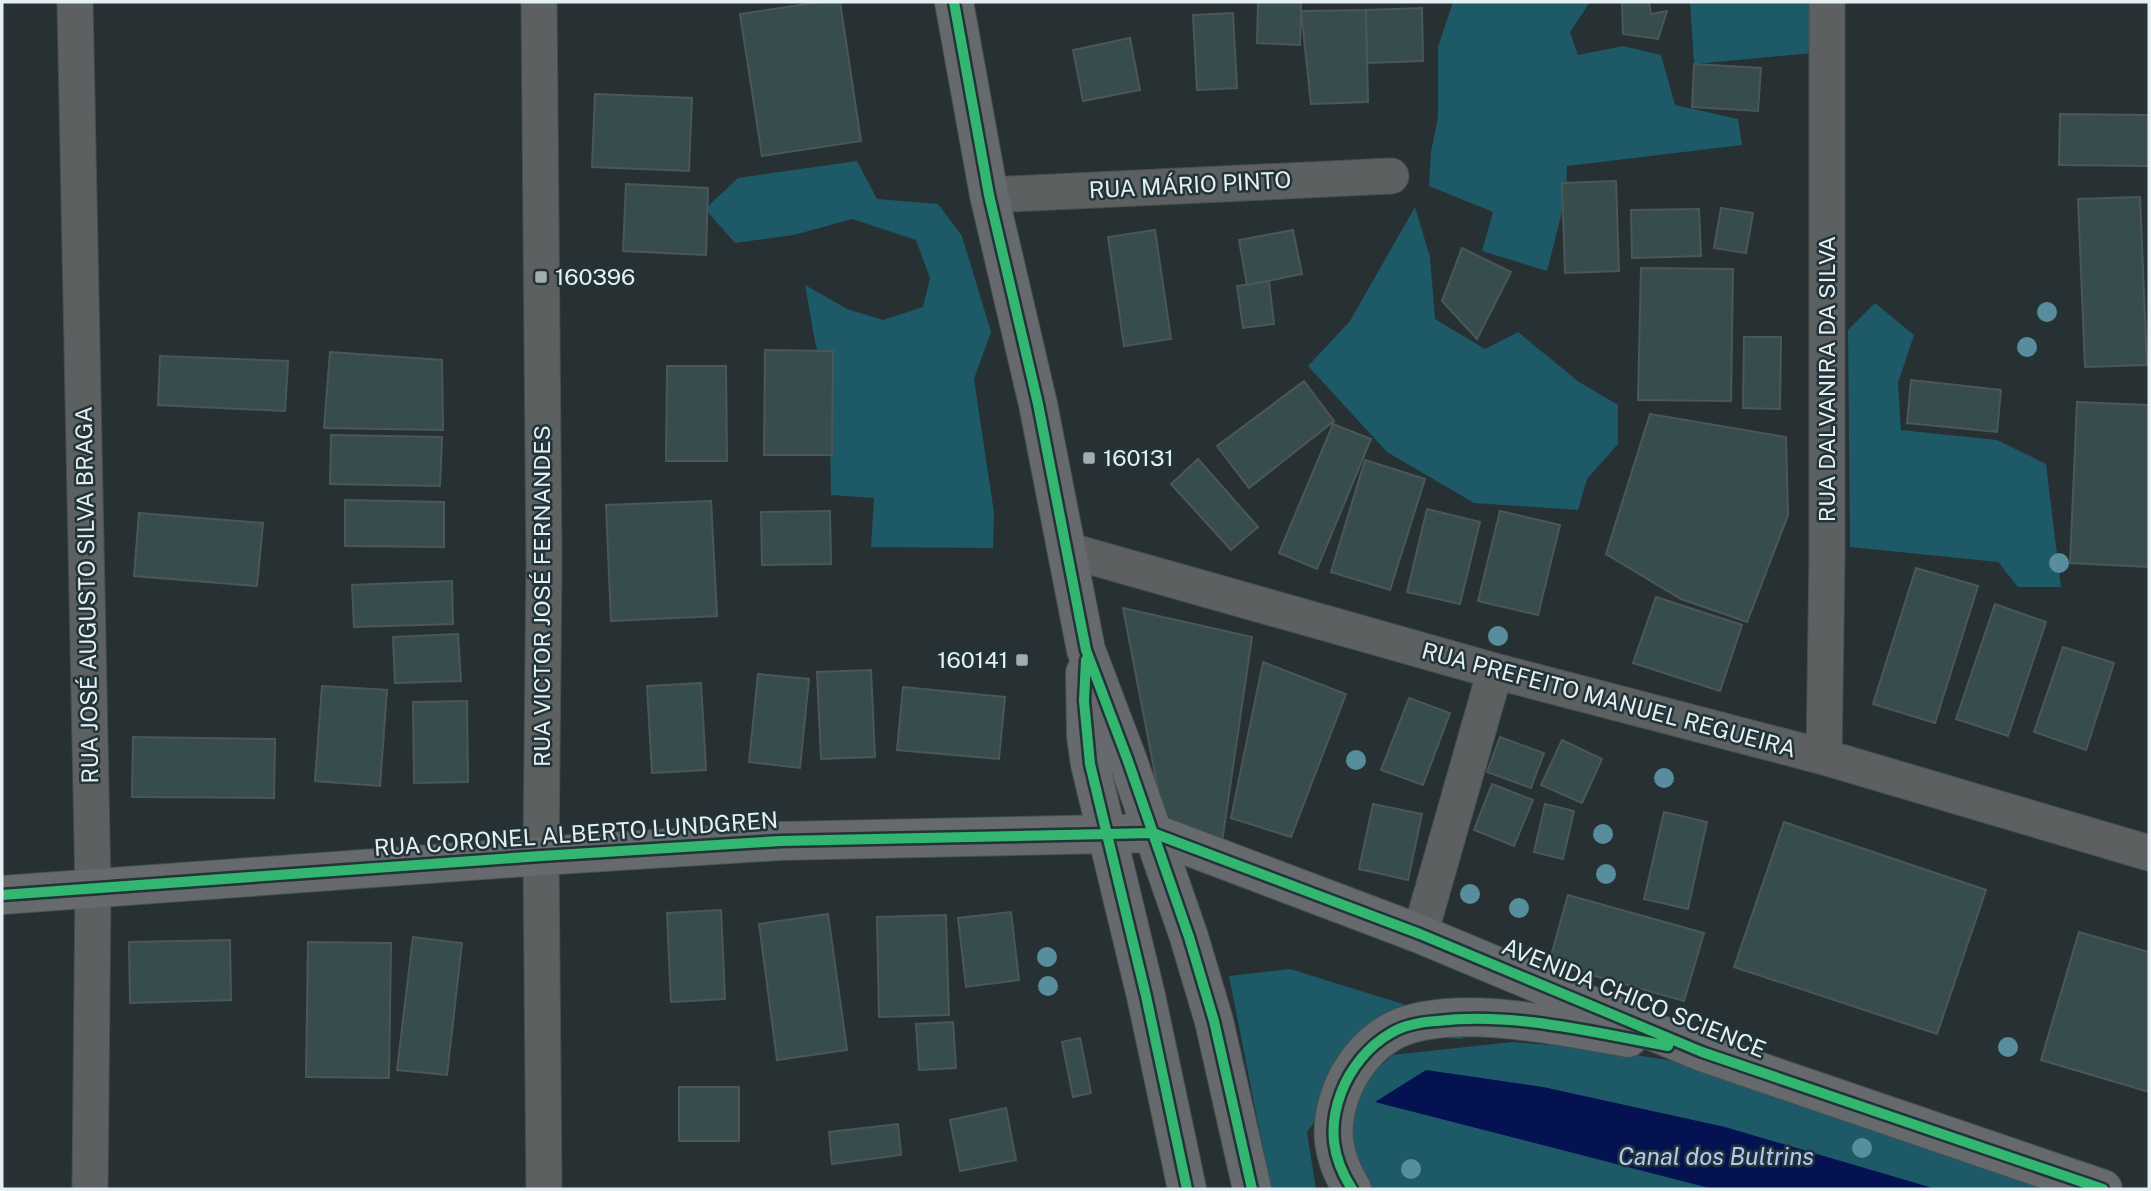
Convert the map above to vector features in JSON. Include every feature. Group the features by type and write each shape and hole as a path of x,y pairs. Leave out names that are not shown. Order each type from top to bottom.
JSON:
{"main road":[{"path":"954,2 989,195 1038,404 1086,650 1189,937 1214,1021 1252,1189"},
{"path":"1086,650 1086,736 1090,764 1146,996 1187,1189"},
{"name":"RUA CORONEL ALBERTO LUNDGREN","path":"2,895 780,841 1153,834"},
{"name":"AVENIDA CHICO SCIENCE","path":"1153,834 1420,934 1702,1052 2103,1189"},
{"path":"1352,1189 1335,1157 1333,1131 1336,1106 1345,1083 1360,1059 1392,1032 1420,1023 1493,1018 1549,1024 1702,1052"}],"street":[{"name":"RUA JOSÉ AUGUSTO SILVA BRAGA","path":"75,2 93,889 90,1189"},
{"name":"RUA VICTOR JOSÉ FERNANDES","path":"539,2 544,550 541,856 544,1189"},
{"name":"RUA DALVANIRA DA SILVA","path":"1824,757 1827,555 1827,2"},
{"name":"RUA MÁRIO PINTO","path":"989,195 1391,176"},
{"name":"RUA PREFEITO MANUEL REGUEIRA","path":"1067,550 1495,671 1824,757 2149,853"},
{"path":"1420,934 1495,671"}],"shaded area":[{"path":"1453,2 1590,2 1570,32 1578,55 1623,46 1661,55 1675,105 1738,119 1742,145 1567,166 1566,196 1547,271 1482,251 1493,212 1429,186 1431,152 1438,117 1438,47"},
{"path":"1690,2 1814,2 1813,53 1694,64"},
{"path":"857,161 877,199 938,204 962,236 991,332 974,379 994,513 993,548 871,547 874,498 831,495 829,389 815,342 805,285 847,309 883,320 923,307 930,278 916,240 852,219 794,235 735,243 705,209 738,178"},
{"path":"1415,207 1430,257 1435,319 1485,349 1518,332 1579,382 1618,405 1618,444 1587,479 1578,510 1474,503 1387,452 1308,366 1350,321"},
{"path":"1875,303 1914,335 1898,383 1901,430 1997,440 2046,464 2061,587 2018,587 1998,562 1850,547 1848,330"},
{"path":"1290,969 1403,1004 1432,1017 1464,1039 1402,1036 1356,1066 1307,1132 1316,1189 1271,1189 1229,976"},
{"path":"1512,1042 1591,1048 1712,1067 2059,1189 1373,1189 1350,1162 1356,1087 1393,1055"}],"water":[{"name":"Canal dos Bultrins","path":"1426,1070 1543,1087 1725,1127 1936,1189 1713,1189 1375,1102"}],"building":[{"path":"820,2 840,2 861,141 762,156 740,14"},
{"path":"1258,2 1301,2 1300,45 1257,43"},
{"path":"1622,2 1649,2 1651,14 1667,11 1658,39 1623,34"},
{"path":"1422,8 1423,61 1367,63 1366,10"},
{"path":"1366,10 1368,102 1311,104 1301,11"},
{"path":"1233,13 1237,88 1197,90 1193,15"},
{"path":"1130,38 1140,90 1083,101 1073,50"},
{"path":"1694,64 1761,68 1758,111 1692,107"},
{"path":"595,94 692,98 689,171 592,167"},
{"path":"2060,114 2149,115 2149,166 2059,165"},
{"path":"1616,181 1619,271 1565,273 1562,183"},
{"path":"626,184 708,188 706,255 623,251"},
{"path":"2140,197 2147,365 2085,367 2078,199"},
{"path":"1721,208 1753,213 1746,253 1714,248"},
{"path":"1699,209 1701,256 1632,258 1631,210"},
{"path":"1155,230 1171,339 1124,346 1108,237"},
{"path":"1293,230 1302,274 1247,285 1239,240"},
{"path":"1462,248 1511,272 1477,339 1442,301"},
{"path":"1641,268 1733,269 1731,401 1638,400"},
{"path":"1269,281 1274,324 1243,328 1237,286"},
{"path":"1744,337 1781,337 1780,409 1743,408"},
{"path":"765,350 833,351 832,455 764,455"},
{"path":"330,352 442,360 443,430 324,428"},
{"path":"160,356 288,361 285,411 158,405"},
{"path":"667,366 726,366 727,461 666,461"},
{"path":"1911,380 2001,390 1997,432 1907,423"},
{"path":"1304,381 1334,421 1249,488 1217,446"},
{"path":"2077,402 2149,405 2149,567 2070,563"},
{"path":"1650,414 1786,437 1788,515 1747,622 1681,599 1606,554"},
{"path":"1333,424 1371,439 1317,569 1279,553"},
{"path":"331,435 442,437 440,486 330,484"},
{"path":"1198,459 1258,527 1231,550 1171,484"},
{"path":"1365,460 1425,479 1390,590 1331,572"},
{"path":"345,500 444,502 444,547 345,546"},
{"path":"711,501 717,616 611,621 606,505"},
{"path":"1427,509 1480,522 1460,604 1407,592"},
{"path":"830,511 831,564 762,565 761,512"},
{"path":"1500,511 1560,525 1538,615 1478,601"},
{"path":"139,513 263,523 257,586 134,576"},
{"path":"1916,568 1978,586 1935,723 1873,704"},
{"path":"452,581 453,624 354,627 352,585"},
{"path":"1656,597 1742,625 1720,691 1633,663"},
{"path":"1995,604 2046,622 2008,736 1956,719"},
{"path":"1123,608 1252,637 1222,842 1166,831"},
{"path":"458,634 461,681 395,683 393,637"},
{"path":"2063,647 2114,663 2086,750 2034,732"},
{"path":"1263,662 1346,694 1291,837 1231,818"},
{"path":"871,670 875,757 821,759 817,672"},
{"path":"758,674 809,679 800,768 749,762"},
{"path":"701,683 706,770 652,773 647,686"},
{"path":"322,686 387,690 380,786 315,781"},
{"path":"903,687 1005,697 999,759 897,750"},
{"path":"1409,698 1450,713 1423,785 1381,770"},
{"path":"467,701 468,782 414,783 413,702"},
{"path":"133,737 275,739 274,798 132,797"},
{"path":"1500,737 1544,753 1531,788 1487,772"},
{"path":"1562,740 1602,759 1582,803 1541,785"},
{"path":"1492,784 1533,800 1514,846 1474,830"},
{"path":"1373,804 1422,814 1408,880 1359,869"},
{"path":"1545,804 1574,811 1563,859 1534,852"},
{"path":"1664,812 1707,822 1688,909 1644,899"},
{"path":"1784,822 1986,890 1937,1034 1734,967"},
{"path":"1568,895 1704,933 1684,1001 1549,963"},
{"path":"721,910 725,999 671,1002 667,913"},
{"path":"1011,912 1019,980 966,987 958,918"},
{"path":"828,914 847,1050 777,1060 759,924"},
{"path":"946,915 949,1015 879,1017 877,917"},
{"path":"2079,932 2149,952 2149,1092 2041,1060"},
{"path":"413,937 462,943 447,1075 397,1070"},
{"path":"230,940 231,1000 130,1003 129,942"},
{"path":"308,942 391,943 389,1078 306,1077"},
{"path":"953,1022 956,1068 919,1070 916,1024"},
{"path":"1080,1038 1091,1093 1073,1097 1062,1042"},
{"path":"679,1087 739,1087 739,1141 679,1141"},
{"path":"1006,1108 1016,1160 960,1171 950,1120"},
{"path":"898,1124 901,1155 832,1164 829,1132"}],"cycle path":[{"path":"954,2 989,195 1038,404 1086,650 1189,937 1214,1021 1252,1189"},
{"path":"1086,660 1084,701 1090,764 1146,996 1187,1189"},
{"path":"2,895 780,841 1153,833 1420,934 1702,1052 2103,1189"},
{"path":"1352,1189 1336,1154 1333,1131 1337,1106 1345,1084 1361,1059 1375,1044 1396,1030 1431,1021 1495,1019 1553,1025 1668,1046"}],"place":[{"name":"160396","path":"541,277"},
{"name":"160131","path":"1089,458"},
{"name":"160141","path":"1022,660"}]}
